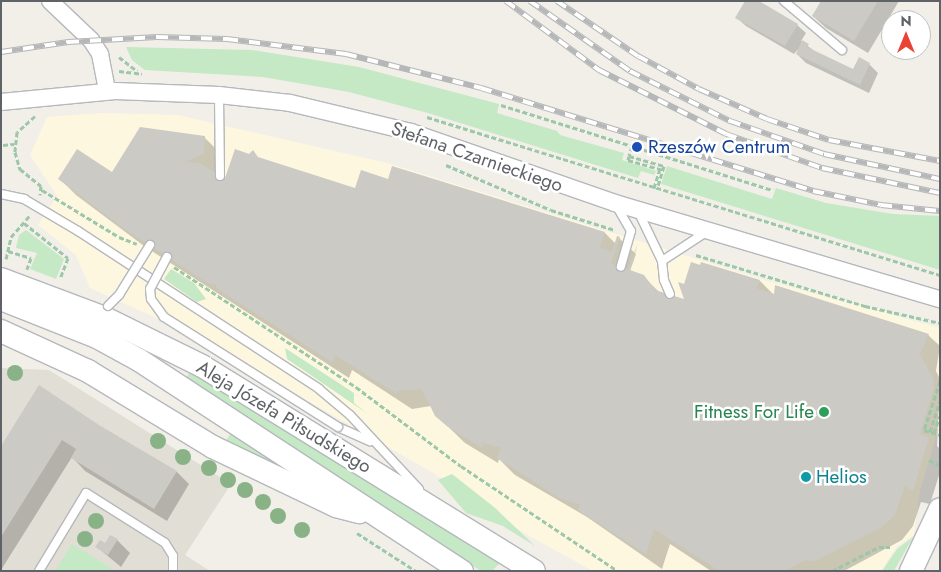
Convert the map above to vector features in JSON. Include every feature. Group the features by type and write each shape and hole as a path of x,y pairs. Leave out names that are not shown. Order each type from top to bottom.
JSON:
{"main road":[{"name":"Aleja Józefa Piłsudskiego","path":"12,284 102,310 202,366 445,516 518,568"},
{"name":"Aleja Józefa Piłsudskiego","path":"12,284 97,337 139,360 462,571"},
{"path":"1,331 88,371 213,447 336,506 382,519"},
{"path":"911,571 940,509"}],"street":[{"path":"50,1 91,40 100,54 107,91"},
{"name":"Stefana Czarnieckiego","path":"1,102 107,91 219,95 290,103 411,132 615,203 940,299"}],"lane":[{"path":"784,1 842,50"},
{"path":"219,95 220,176"},
{"path":"1,194 24,199 78,231 319,390 350,415 374,443 445,516"},
{"path":"615,203 632,231 620,267"},
{"path":"638,210 662,262 664,280 670,294"},
{"path":"662,262 707,231"},
{"path":"102,310 119,296 150,245"},
{"path":"166,259 150,289 155,308 164,317 338,427 374,443"},
{"path":"39,571 86,493 165,543 172,556 172,571"}],"path":[{"path":"117,55 138,71"},
{"path":"501,105 773,190"},
{"path":"38,112 17,132 14,144 20,169 34,179 42,190 119,237 140,246"},
{"path":"3,145 14,144"},
{"path":"632,146 629,156 661,168 655,189"},
{"path":"444,164 552,210 622,232"},
{"path":"40,196 42,190"},
{"path":"12,284 8,250 16,228 24,223 28,216"},
{"path":"24,223 68,258 59,282"},
{"path":"8,250 27,255 31,258 12,284"},
{"path":"688,252 865,306 940,323"},
{"path":"166,259 356,387 461,466 618,571"},
{"path":"940,381 924,430 940,435"},
{"path":"932,432 940,401"},
{"path":"932,432 940,416"},
{"path":"929,460 939,465"},
{"path":"832,571 879,547 890,547"}],"shaded area":[{"path":"101,113 178,115 387,163 768,281 940,328 940,424 920,491 914,535 897,546 881,571 593,571 524,533 435,474 188,332 90,288 76,255 38,225 57,196 30,155 47,117"},
{"path":"1,368 49,370 231,484 185,555 210,571 1,571"}],"green space":[{"path":"126,47 252,50 359,67 499,104 497,113 557,131 560,135 624,153 622,160 656,171 654,175 641,171 638,178 428,113 349,92 263,77 145,70 132,60"},
{"path":"667,166 772,199 776,188 826,203 893,214 940,216 940,270 661,184"},
{"path":"26,230 64,259 56,279 30,269 37,253 16,248 19,235"},
{"path":"171,269 194,283 206,299 197,302 164,279"},
{"path":"285,348 354,393 354,403 368,414 287,359"},
{"path":"190,371 501,562 492,571 481,571 187,377"},
{"path":"231,433 292,474 226,441"},
{"path":"452,474 494,507 535,546 503,526 466,513 438,480"},
{"path":"913,537 894,571 882,571 897,549"},
{"path":"72,544 116,571 55,571"}],"building":[{"path":"745,1 759,1 798,24 785,46 735,18"},
{"path":"821,1 878,1 854,41 812,16"},
{"path":"802,40 809,44 807,47 853,69 859,57 870,63 860,85 796,54"},
{"path":"140,127 205,136 204,154 185,162 199,163 225,178 235,149 249,154 253,150 258,157 355,188 361,170 388,179 392,166 605,232 600,248 612,252 617,236 620,237 611,264 628,269 638,243 630,270 644,275 655,290 684,299 678,282 684,284 691,262 700,265 701,262 760,280 756,288 774,294 775,285 929,334 920,354 933,378 934,388 920,434 929,437 913,491 905,486 895,515 882,527 813,562 805,560 785,571 719,571 654,529 646,554 578,510 580,505 559,498 497,458 501,448 483,443 482,448 448,427 435,416 422,389 397,391 397,394 335,355 333,363 216,288 217,285 206,282 126,230 58,179 77,149 112,172"},
{"path":"39,385 99,425 177,471 154,509 71,458 76,449 62,440 1,537 1,446"},
{"path":"110,535 118,539 108,555 95,547 100,540 105,543"}],"railway":[{"path":"506,1 599,70 726,134 822,168 940,193"},
{"path":"530,1 630,71 730,121 824,154 940,179"},
{"path":"557,1 638,56 699,89 767,119 829,140 940,161"},
{"path":"1,52 68,42 157,37 227,39 346,54 481,88 813,191 881,205 940,211"}],"place":[{"name":"Rzeszów Centrum","path":"637,147"},
{"name":"Fitness For Life","path":"824,412"},
{"name":"Helios","path":"806,477"}]}
